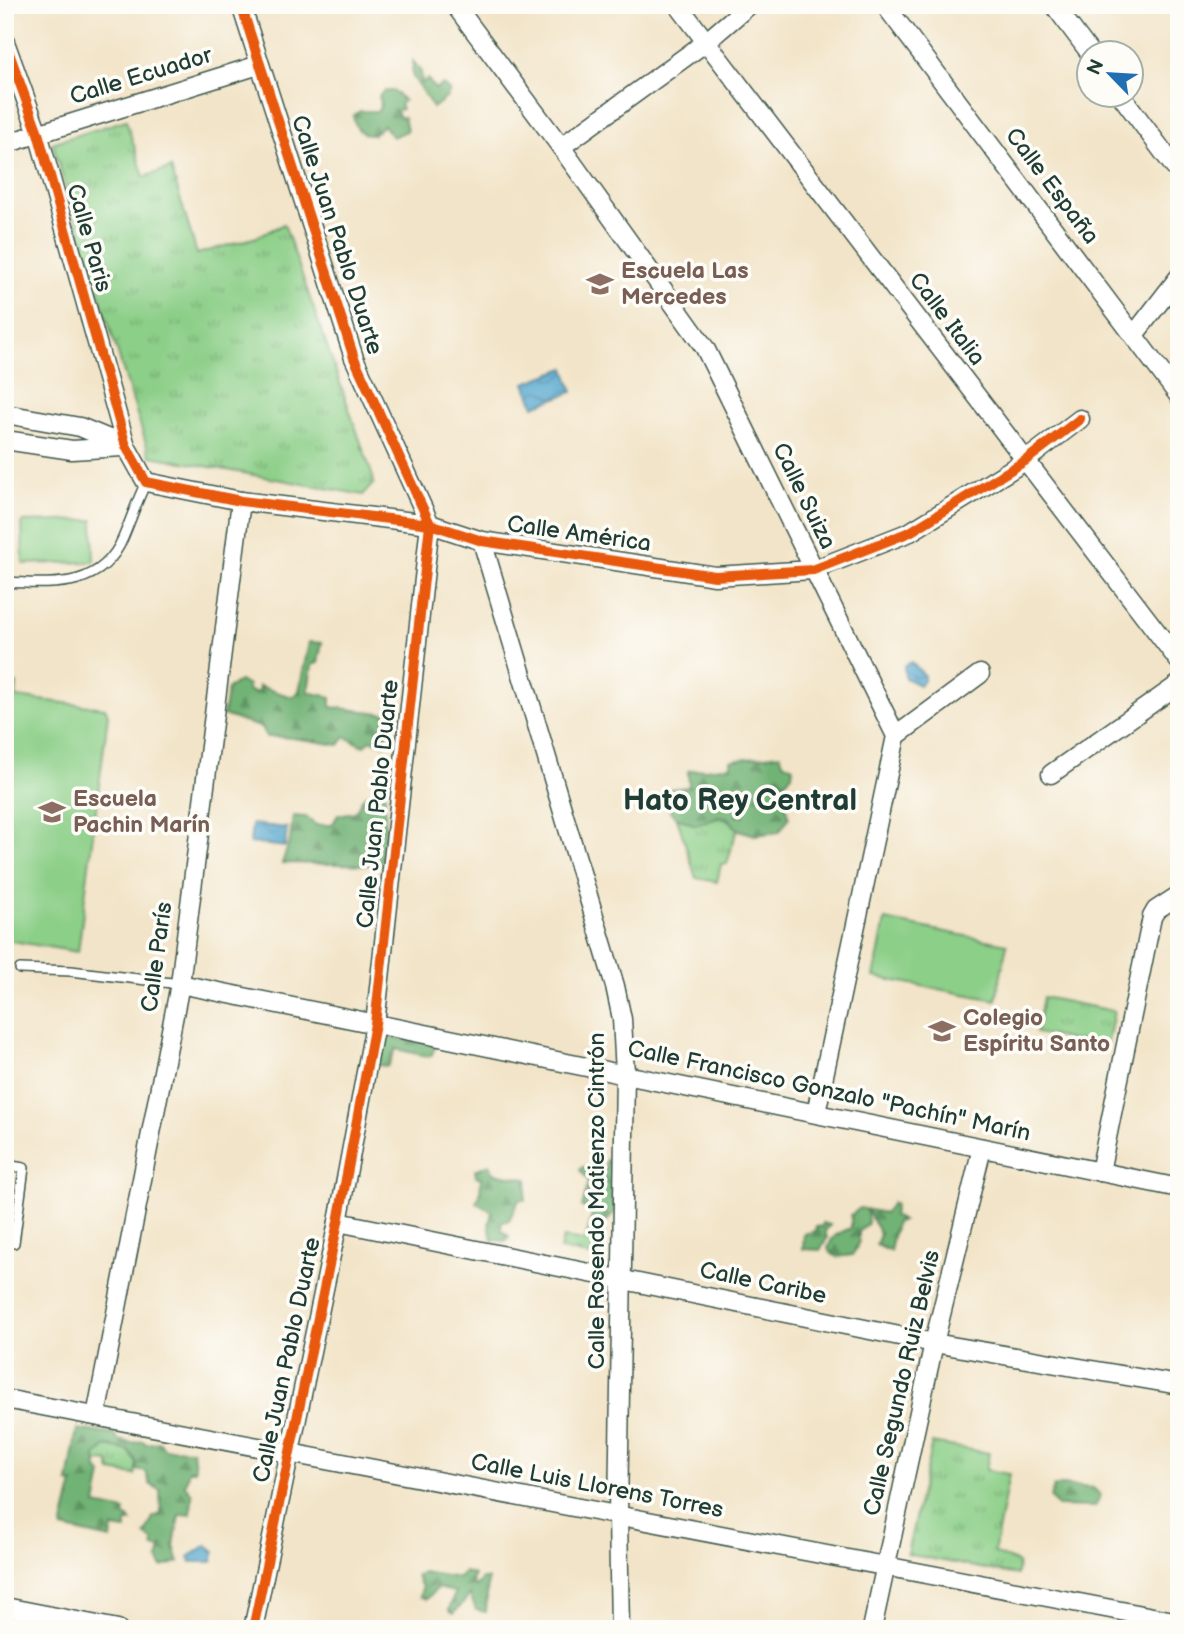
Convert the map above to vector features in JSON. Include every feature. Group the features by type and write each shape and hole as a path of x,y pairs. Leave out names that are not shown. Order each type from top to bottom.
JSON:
{"street":[{"name":"Calle Juan Pablo Duarte","path":"241,5 354,358 430,524 375,1024 338,1222 253,1629"},
{"name":"Calle Suiza","path":"455,5 705,348 896,736"},
{"name":"Calle Italia","path":"678,5 1179,661"},
{"path":"561,147 706,42 749,5"},
{"name":"Calle España","path":"885,5 1179,396"},
{"path":"1054,5 1078,38"},
{"name":"Calle Paris","path":"5,42 37,133 126,446"},
{"name":"Calle Ecuador","path":"5,144 259,65"},
{"path":"1130,108 1179,173"},
{"path":"1134,335 1179,277"},
{"path":"5,414 80,427 126,446 146,482"},
{"name":"Calle América","path":"146,482 241,501 430,524 482,541 715,576 813,570 909,532 1025,461 1080,419"},
{"path":"5,440 72,450 126,446"},
{"name":"Calle París","path":"96,1416 180,984 241,501"},
{"name":"Calle Rosendo Matienzo Cintrón","path":"482,541 615,986 622,1019 625,1073 618,1516 621,1629"},
{"path":"816,1113 896,736 980,674"},
{"path":"1051,774 1179,684"},
{"path":"1100,1172 1152,917 1156,910 1179,895"},
{"name":"Calle Francisco Gonzalo \"Pachín\" Marín","path":"180,984 1179,1188"},
{"name":"Calle Segundo Ruiz Belvis","path":"872,1629 934,1343 982,1148"},
{"name":"Calle Caribe","path":"338,1222 934,1343 1179,1385"},
{"name":"Calle Luis Llorens Torres","path":"5,1399 1179,1622"},
{"path":"5,1607 118,1629"}],"lane":[{"path":"5,582 64,584 91,575 107,564 123,540 146,482"},
{"path":"20,969 99,974 180,984"},
{"path":"5,1165 24,1168 13,1244"}],"green space":[{"path":"413,61 421,72 422,83 428,79 435,89 443,85 450,91 447,97 433,108 412,75"},
{"path":"384,91 394,91 404,101 400,104 402,109 396,111 400,117 404,117 407,131 392,137 383,125 373,135 362,132 357,128 353,116 360,111 378,111 381,104 379,96"},
{"path":"126,120 144,177 171,168 197,254 257,237 284,224 373,477 374,483 363,495 150,456 52,143"},
{"path":"93,520 94,562 23,564 22,522"},
{"path":"309,642 322,643 318,663 312,665 308,692 331,697 331,707 390,714 385,744 371,740 364,746 345,737 339,745 266,737 263,728 223,715 228,688 240,681 248,686 248,691 258,693 259,686 292,697 299,691"},
{"path":"5,682 17,684 16,697 105,708 108,715 78,952 5,940"},
{"path":"780,754 783,762 793,767 792,775 776,790 785,801 789,818 779,832 755,835 738,830 728,818 721,816 695,825 674,816 660,799 670,789 689,787 688,771 731,766 730,760"},
{"path":"378,791 385,794 385,840 380,865 282,863 290,840 293,816 306,817 316,825 332,825 338,815 355,812 364,796"},
{"path":"676,815 696,825 718,818 739,822 727,864 721,864 717,882 696,878"},
{"path":"885,920 1007,944 996,1000 874,977"},
{"path":"1043,997 1114,1011 1107,1047 1036,1033"},
{"path":"388,1037 431,1043 435,1048 431,1056 396,1049 388,1066 378,1065 375,1061 382,1047 381,1042"},
{"path":"606,1160 617,1166 620,1189 612,1199 617,1209 607,1221 590,1223 593,1210 582,1207 589,1181 580,1170 582,1167 605,1171"},
{"path":"490,1164 493,1173 528,1179 525,1200 519,1200 509,1220 501,1223 502,1231 509,1236 507,1241 492,1240 489,1224 492,1212 476,1202 480,1195 481,1178 476,1176 475,1170"},
{"path":"892,1203 895,1205 893,1215 902,1221 896,1222 890,1251 876,1245 880,1234 867,1210 868,1223 859,1232 859,1241 853,1255 836,1256 828,1249 834,1237 851,1228 851,1215 860,1208 885,1213"},
{"path":"604,1221 605,1252 598,1258 560,1249 563,1238 585,1241 590,1223"},
{"path":"823,1223 830,1225 825,1231 827,1238 820,1250 803,1249 804,1234 815,1231 816,1226 822,1227"},
{"path":"77,1429 116,1435 118,1440 132,1443 159,1442 165,1449 193,1450 195,1470 189,1470 185,1485 192,1494 191,1514 179,1515 174,1546 179,1562 162,1567 158,1559 161,1549 153,1547 153,1541 145,1535 153,1517 161,1514 160,1490 150,1484 146,1472 136,1470 137,1463 129,1451 106,1446 96,1456 97,1469 102,1474 96,1505 125,1511 124,1515 132,1522 126,1522 126,1530 113,1528 111,1539 62,1528 73,1483 68,1482"},
{"path":"932,1443 989,1453 986,1470 1009,1474 994,1553 1018,1563 1017,1575 907,1554"},
{"path":"106,1446 130,1451 137,1464 135,1475 111,1471 109,1462 102,1461 97,1464 96,1456"},
{"path":"1061,1485 1093,1488 1101,1495 1095,1507 1057,1506 1050,1497 1054,1487"},
{"path":"422,1572 459,1578 465,1572 474,1575 472,1583 476,1586 482,1579 488,1579 486,1612 476,1610 470,1595 454,1613 449,1610 455,1592 437,1588 427,1599 420,1597 422,1587 416,1576"}],"water":[{"path":"565,368 573,392 534,406 525,383"},
{"path":"911,662 924,675 924,681 919,685 905,678 904,666"},
{"path":"252,824 287,828 285,847 250,843"},
{"path":"207,1545 215,1551 212,1562 191,1562 189,1557"}],"cycle path":[{"path":"241,5 354,358 430,524 375,1024 338,1222 253,1629"},
{"path":"5,42 38,133 126,446 146,482 241,501 430,524 482,541 715,576 813,570 910,532 1025,461 1080,419"}],"place":[{"name":"Escuela Las Mercedes","path":"600,284"},
{"name":"Escuela Pachin Marín","path":"52,812"},
{"name":"Colegio Espíritu Santo","path":"942,1031"}],"district":[{"name":"Hato Rey Central","path":"740,801"}]}
